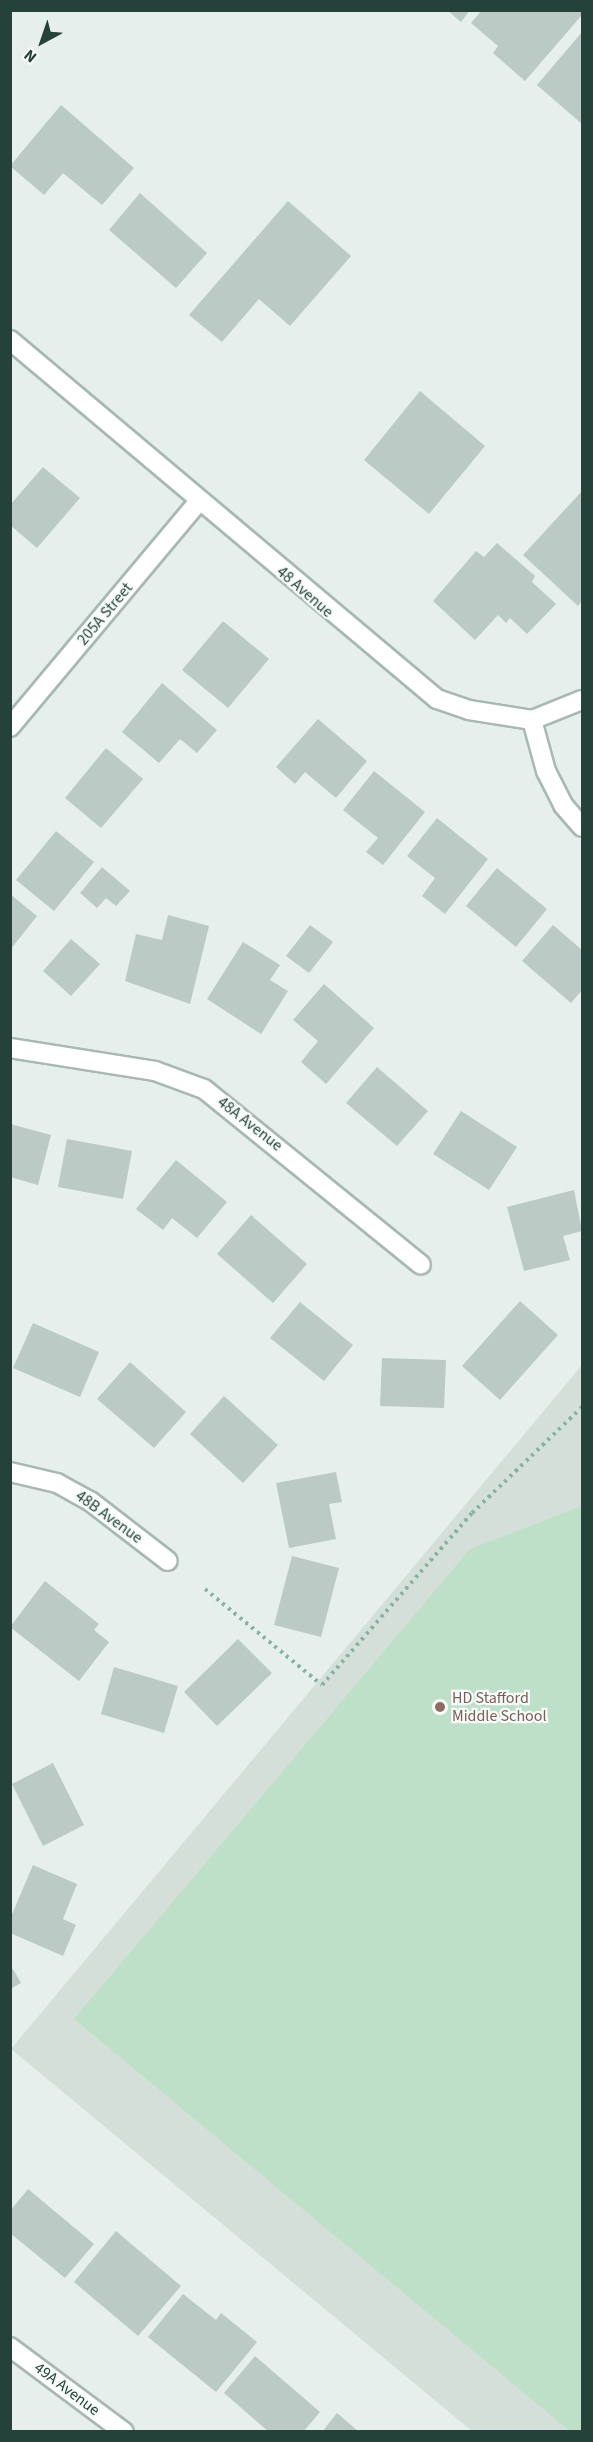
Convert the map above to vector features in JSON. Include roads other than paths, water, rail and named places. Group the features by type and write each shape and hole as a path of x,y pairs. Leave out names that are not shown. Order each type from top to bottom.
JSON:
{"street":[{"name":"48 Avenue","path":"10,340 437,699 469,710 532,720"},
{"name":"205A Street","path":"10,727 199,501"},
{"path":"582,700 532,720 546,771 582,827"},
{"name":"48A Avenue","path":"10,1048 155,1071 204,1089 421,1265"},
{"name":"48B Avenue","path":"10,1472 57,1483 90,1501 168,1561"},
{"name":"49A Avenue","path":"10,2347 124,2432"}],"place":[{"name":"HD Stafford Middle School","path":"440,1707"}]}
